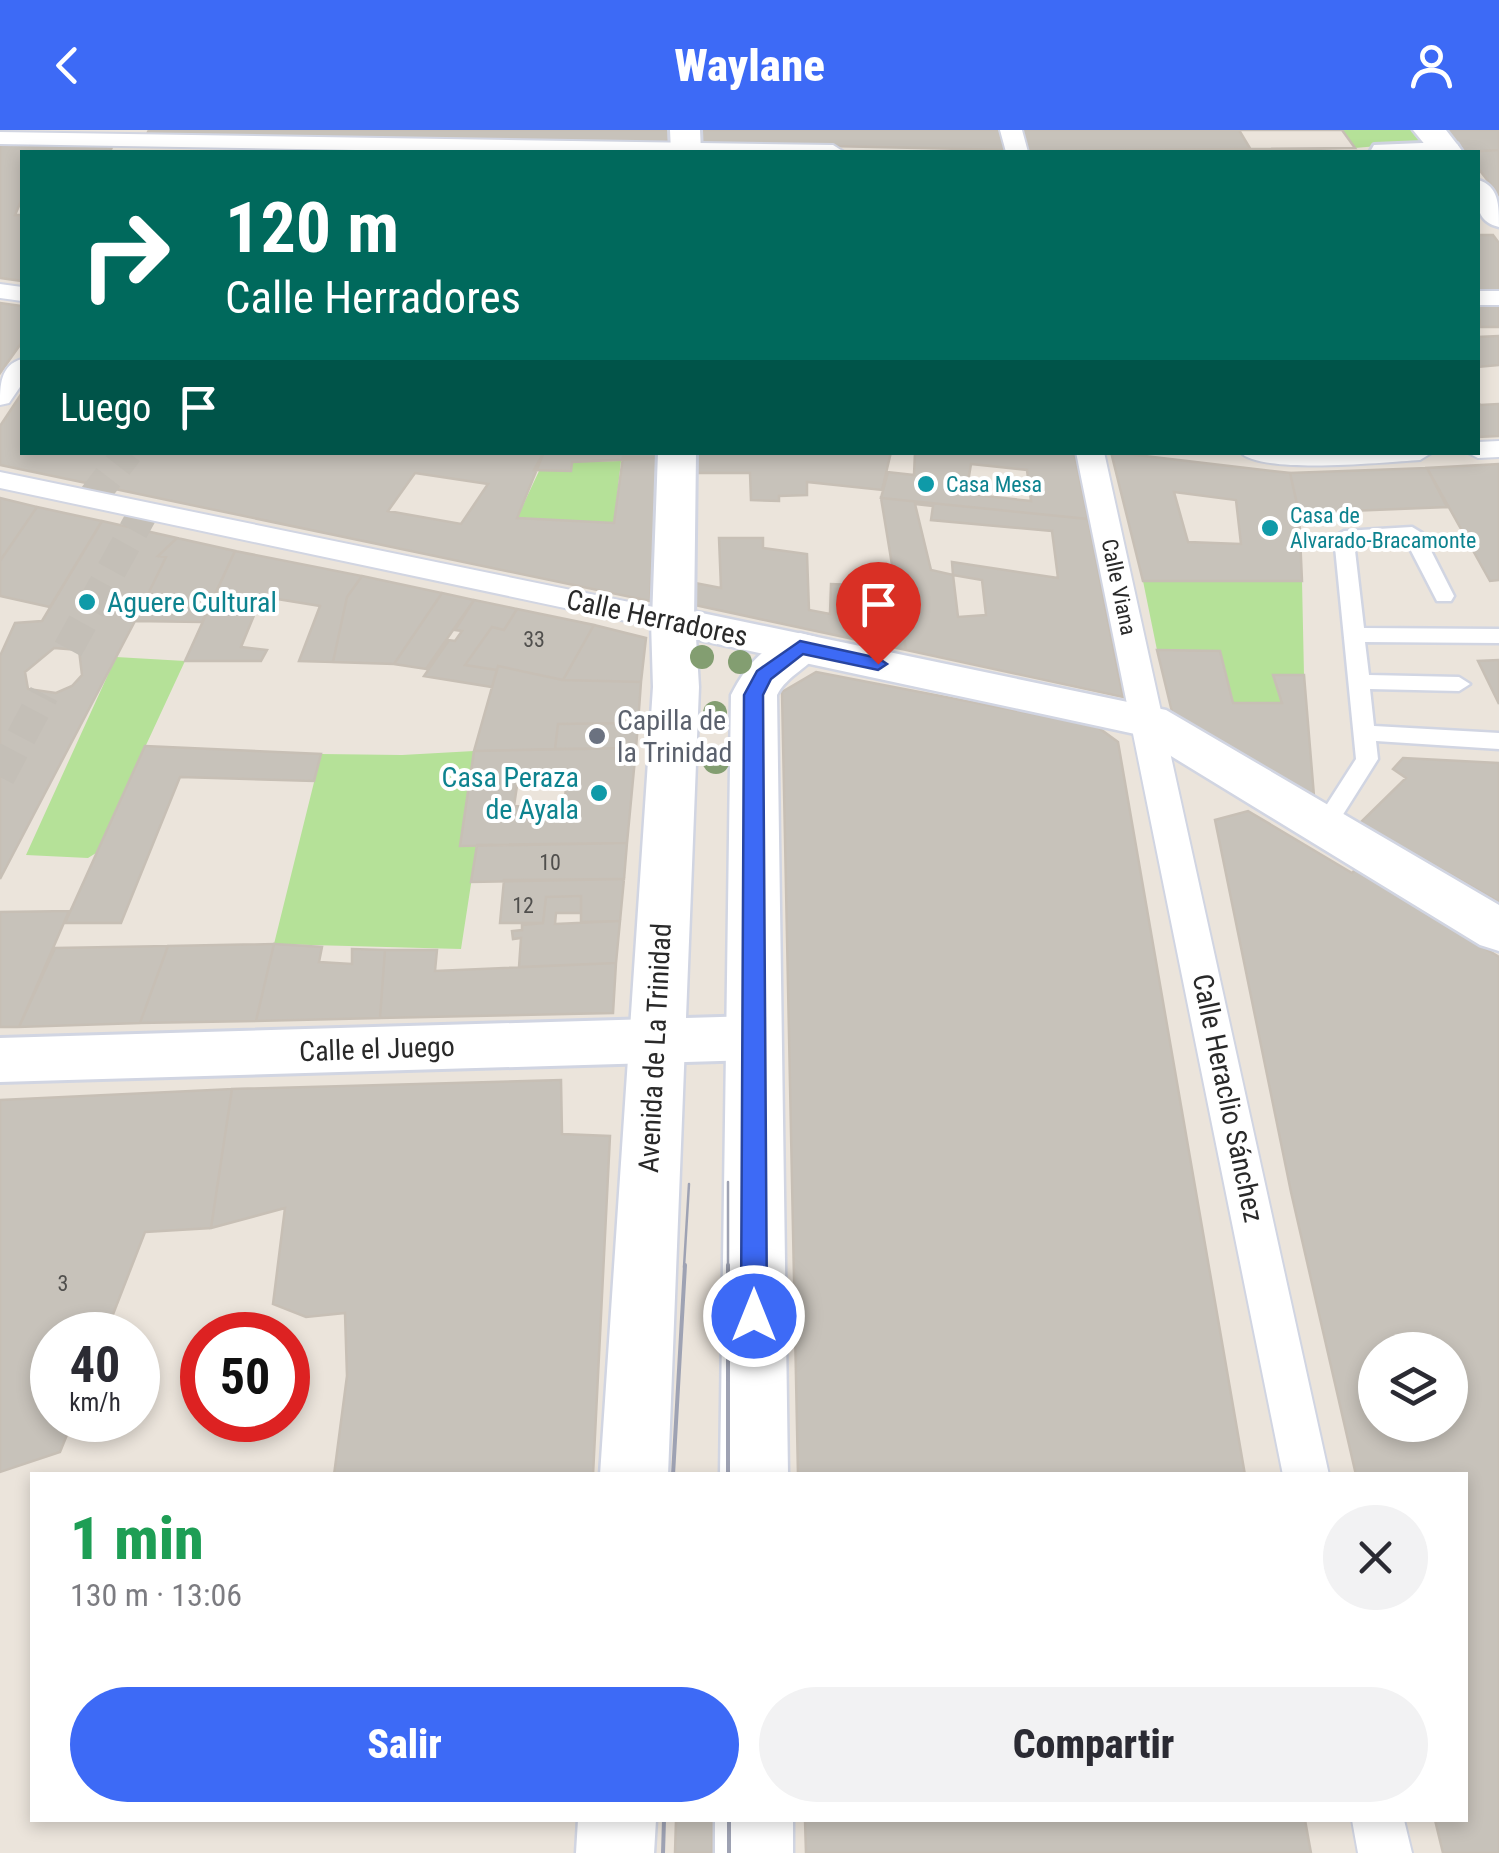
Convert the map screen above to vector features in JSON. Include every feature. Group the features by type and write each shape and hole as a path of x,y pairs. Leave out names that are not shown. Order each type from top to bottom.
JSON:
{"main road":[{"path":"1429,130 1444,150"},
{"path":"1480,193 1499,217"},
{"name":"Calle Herradores","path":"672,622 1149,721 1499,932"},
{"name":"Avenida de La Trinidad","path":"634,1472 676,687 672,622"},
{"path":"754,1472 754,695 764,676 800,648"},
{"path":"676,687 722,684 754,695"},
{"path":"615,1853 616,1822"},
{"path":"754,1822 754,1853"}],"street":[{"path":"0,138 686,144 796,150"},
{"path":"0,397 20,370"},
{"path":"672,622 677,455"},
{"name":"Calle Viana","path":"1091,455 1149,721"},
{"path":"1277,455 1360,455"},
{"name":"Calle Herradores","path":"0,480 672,622"},
{"name":"Calle Heraclio Sánchez","path":"1149,721 1305,1472"},
{"name":"Calle el Juego","path":"0,1060 754,1038"},
{"path":"1378,1822 1385,1853"}],"lane":[{"path":"1324,826 1367,759 1344,537 1412,533 1444,596"},
{"path":"1354,634 1499,636"},
{"path":"1359,682 1459,684"},
{"path":"1364,733 1499,741"}],"green space":[{"path":"1342,130 1413,130 1423,142 1355,148"},
{"path":"621,461 614,523 517,518 539,471 571,471 572,462"},
{"path":"1143,581 1302,581 1304,675 1273,675 1282,703 1233,703 1220,651 1157,650"},
{"path":"116,657 185,661 96,853 88,858 26,855"},
{"path":"474,751 460,845 477,845 461,949 274,944 321,754"}],"building":[{"path":"149,130 671,130 671,139 660,144 147,134"},
{"path":"699,130 1000,130 1006,150 700,143"},
{"path":"1021,130 1342,130 1355,148 1136,150 1027,150"},
{"path":"1239,130 1342,130 1355,148 1251,150"},
{"path":"1446,130 1499,130 1499,150 1463,150"},
{"path":"0,144 112,147 20,150 20,204 15,215 20,215 20,281 0,278"},
{"path":"1499,150 1499,195 1480,171 1480,151"},
{"path":"1480,235 1493,235 1499,243 1499,294 1480,294"},
{"path":"0,303 20,306 20,345 0,373"},
{"path":"1480,303 1499,303 1499,327 1480,327"},
{"path":"1499,336 1499,365 1480,367 1480,337"},
{"path":"20,396 20,455 543,455 517,518 614,523 623,457 657,458 650,601 0,465 0,426","holes":["415,473 488,484 461,524 388,511"]},
{"path":"1499,404 1499,436 1480,437 1480,405"},
{"path":"542,455 657,455 572,462 571,471 534,470"},
{"path":"687,455 890,455 882,490 807,482 807,495 779,496 779,501 751,500 750,473 686,473"},
{"name":"Casa Mesa","path":"915,455 1075,455 1088,519 881,498 888,472 914,475","holes":["971,464 1027,470 1031,501 966,494"]},
{"name":"Casa de Alvarado-Bracamonte","path":"1112,455 1290,473 1299,513 1302,581 1143,581","holes":["1174,492 1236,500 1241,544 1188,542"]},
{"path":"1499,464 1499,580 1490,581 1427,468"},
{"path":"1427,468 1447,507 1299,513 1290,473"},
{"path":"0,498 37,507 0,561"},
{"path":"881,498 1088,519 1123,697 906,650","holes":["915,504 933,506 931,520 1052,531 1058,578 952,562 953,575 931,570","953,575 982,580 986,615 958,617"]},
{"path":"37,507 102,521 50,607 0,596 0,561"},
{"path":"102,521 177,538 158,556 166,557 0,879 0,656 15,623 42,621","holes":["54,648 79,650 82,675 72,686 56,693 28,689 25,672"]},
{"path":"177,538 235,551 202,622 135,621 166,557 158,556"},
{"path":"719,538 763,538 763,548 807,554 809,610 830,614 831,584 854,585 852,601 863,598 873,602 858,640 690,604 690,582 721,588"},
{"path":"235,551 362,576 347,597 333,662 299,661 320,606 271,598 267,608 257,608 241,647 267,650 261,661 185,661"},
{"path":"362,576 442,593 394,664 333,662 347,597"},
{"path":"877,590 896,591 906,650 858,640"},
{"path":"442,593 474,600 426,669 394,664"},
{"path":"474,600 517,609 504,630 492,627 465,665 497,670 492,687 424,676 449,640 455,641 462,631 455,630"},
{"path":"517,609 594,625 563,680 498,666 497,670 465,665 492,627 504,630"},
{"path":"594,625 646,638 641,682 563,680"},
{"path":"1157,650 1220,651 1233,703 1282,703 1273,675 1304,675 1314,796 1173,716"},
{"path":"1499,660 1499,704 1478,661"},
{"path":"498,666 563,680 641,682 638,723 558,724 555,749 474,751"},
{"path":"816,672 1096,726 1118,742 1244,1472 798,1472 782,692"},
{"name":"Capilla de la Trinidad","path":"638,723 636,748 555,749 558,724"},
{"path":"145,746 321,754 314,781 180,777 121,923 65,923"},
{"name":"Casa Peraza de Ayala","path":"636,748 627,843 460,846 474,751","holes":["518,779 567,779 564,807 514,806"]},
{"path":"1403,758 1499,763 1499,902 1360,823 1406,778 1393,769"},
{"path":"1248,811 1499,957 1499,1853 1443,1853 1435,1822 1468,1822 1468,1472 1355,1472 1291,1192 1215,820"},
{"path":"627,843 624,879 471,882 477,845"},
{"path":"624,879 620,921 581,922 581,896 546,897 543,923 500,923 504,880"},
{"path":"581,896 581,913 556,913 555,924 620,921 616,963 519,967 521,938 513,939 512,931 522,930 522,925 543,923 546,897"},
{"path":"69,911 19,1027 0,1027 0,912"},
{"path":"274,944 322,947 319,962 352,964 352,949 385,950 380,1018 256,1021"},
{"path":"274,944 256,1021 140,1023 168,946"},
{"path":"168,946 140,1023 19,1027 55,948"},
{"path":"385,950 437,950 435,971 616,963 613,1013 380,1018"},
{"path":"561,1080 562,1134 610,1136 593,1472 334,1472 347,1376 345,1313 310,1317 310,1312 293,1312 273,1304 285,1208 211,1228 232,1089"},
{"path":"232,1089 211,1228 145,1232 114,1312 30,1312 30,1442 64,1442 60,1452 0,1472 0,1100"},
{"path":"676,1822 713,1822 712,1853 675,1853"},
{"path":"805,1822 1305,1822 1311,1853 806,1853"}],"tunnel":[{"path":"90,501 126,455"},
{"path":"68,649 143,513"},
{"path":"0,777 44,694"}],"tram line":[{"path":"728,1182 728,1472"},
{"path":"684,1267 689,1184"},
{"path":"673,1472 685,1265"},
{"path":"663,1853 664,1822"},
{"path":"729,1822 729,1853"}],"place":[{"name":"Casa Mesa","path":"926,484"},
{"name":"Casa de Alvarado-Bracamonte","path":"1270,528"},
{"name":"Aguere Cultural","path":"87,602"},
{"name":"Capilla de la Trinidad","path":"597,736"},
{"name":"Casa Peraza de Ayala","path":"599,793"}],"route":[{"path":"754,1316 754,695 764,676 800,648 878,664"}]}
